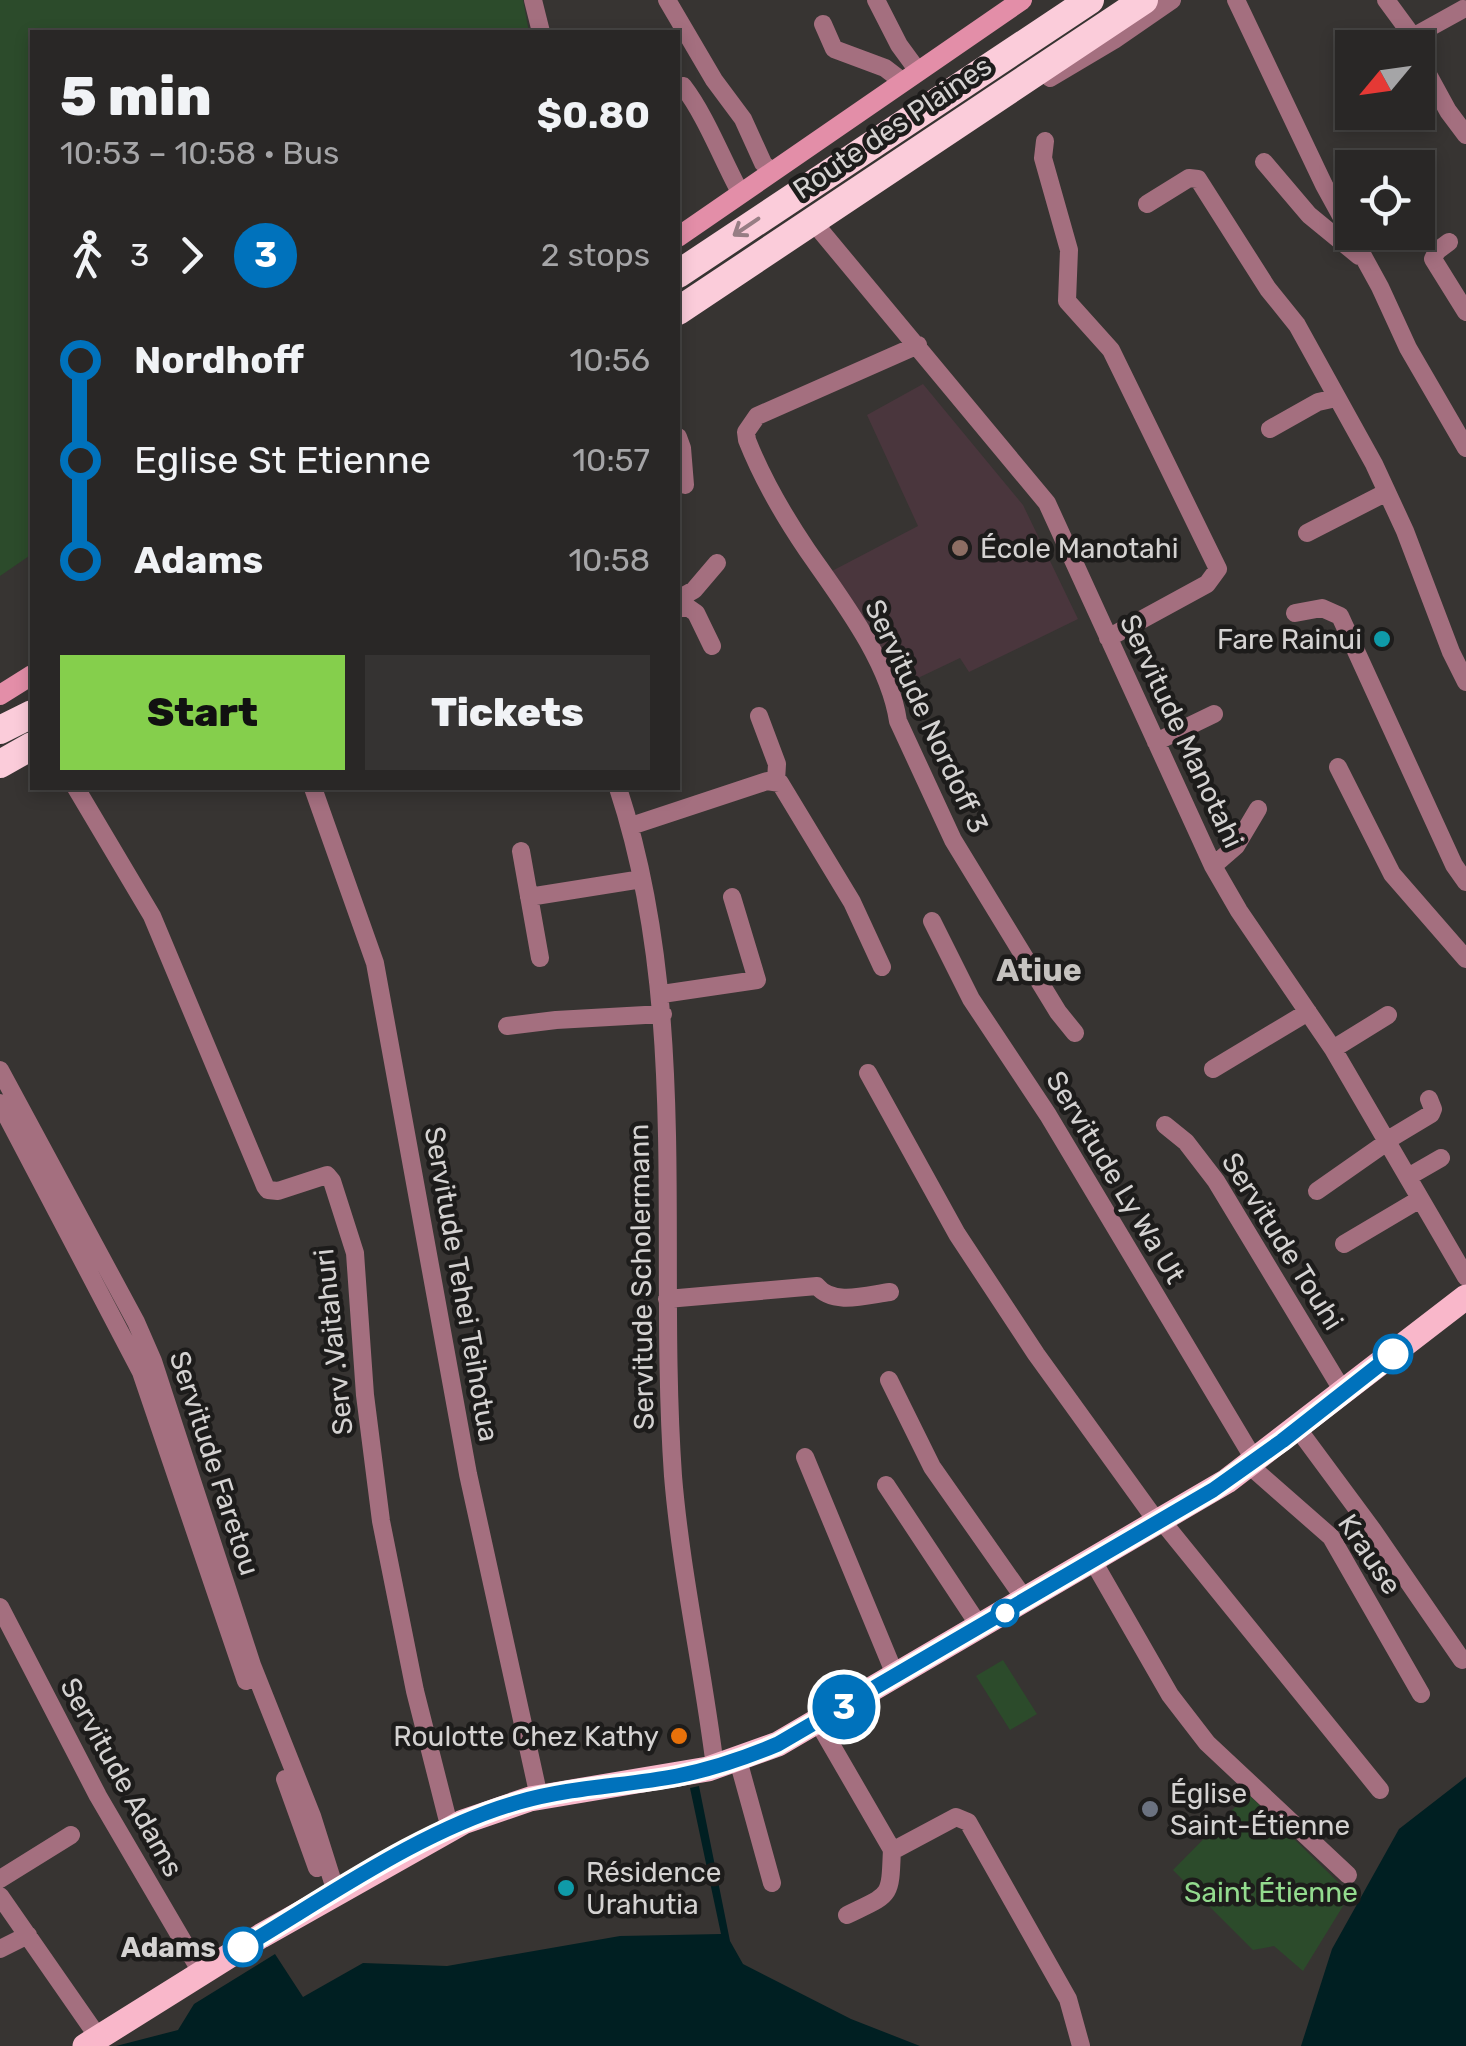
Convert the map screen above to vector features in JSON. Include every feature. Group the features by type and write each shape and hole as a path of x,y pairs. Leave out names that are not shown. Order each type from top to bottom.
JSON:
{"highway":[{"name":"Route des Plaines","path":"680,273 1090,0"},
{"name":"Route des Plaines","path":"680,310 1144,0"},
{"path":"0,730 30,715"},
{"path":"0,764 30,747"}],"main road":[{"name":"Route des Plaines","path":"680,236 1022,0"},
{"path":"0,695 30,677"},
{"path":"92,2042 332,1894 450,1829 496,1809 540,1796 672,1776 726,1763 778,1744 1158,1523 1252,1463 1466,1297"}],"street":[{"path":"533,0 540,30"},
{"path":"666,0 714,80 736,106 759,157 772,172"},
{"path":"876,0 910,76"},
{"path":"680,326 970,126 1114,40 1172,0"},
{"path":"1236,0 1324,185 1408,348 1466,448"},
{"path":"1386,0 1405,30"},
{"path":"1430,30 1463,10"},
{"path":"823,24 834,48 910,76"},
{"path":"1435,84 1466,135"},
{"path":"683,86 698,105 741,194"},
{"path":"706,125 736,106"},
{"path":"1045,141 1043,158 1069,250 1067,302 1111,350 1218,569 1208,584 1108,638"},
{"path":"1264,162 1309,215 1367,263"},
{"path":"1147,204 1189,178 1198,178 1268,289 1297,325 1388,492 1466,682"},
{"name":"Servitude Manotahi","path":"820,230 1047,503 1214,866 1239,911 1336,1053 1466,1277"},
{"path":"1449,242 1436,251 1433,259 1466,312"},
{"name":"Servitude Nordoff 3","path":"918,345 757,416 746,432 746,440 788,520 850,610 896,704 898,721 953,840 1074,1033"},
{"path":"1270,428 1318,402 1336,398"},
{"path":"680,442 685,485"},
{"path":"1307,532 1388,492"},
{"path":"680,598 694,590 717,563"},
{"path":"680,608 686,606 696,613 712,646"},
{"path":"1295,613 1322,608 1340,616 1454,865 1466,882"},
{"path":"1156,742 1214,714"},
{"path":"754,718 777,764 771,781"},
{"path":"1338,767 1392,874 1466,959"},
{"path":"630,826 771,781"},
{"path":"771,781 852,902 882,967"},
{"name":"Serv .Vaitahuri","path":"77,790 152,916 268,1190 278,1191 327,1174 332,1181 355,1253 365,1395 381,1521 415,1691 450,1829"},
{"name":"Servitude Tehei Teihotua","path":"314,790 376,964 468,1474 540,1796"},
{"name":"Servitude Scholermann","path":"619,790 642,879 662,994 671,1450 676,1519 704,1674 726,1763 772,1883"},
{"path":"1214,866 1236,846 1258,809"},
{"path":"521,852 540,958"},
{"path":"529,897 642,879"},
{"path":"662,994 756,980 732,897"},
{"name":"Servitude Ly Wa Ut","path":"932,920 971,999 1048,1115 1252,1463"},
{"path":"1213,1068 1308,1012"},
{"path":"507,1026 663,1014"},
{"path":"1336,1053 1388,1015"},
{"path":"1336,1053 1380,1032"},
{"name":"Servitude Faretou","path":"0,1070 154,1361 256,1676 312,1816 332,1894"},
{"path":"868,1073 957,1234 1036,1354 1158,1523 1302,1709"},
{"path":"1316,1191 1431,1114 1434,1108 1429,1099"},
{"name":"Servitude Faretou","path":"0,1103 142,1372 237,1658 332,1894"},
{"name":"Servitude Touhi","path":"1165,1125 1186,1142 1216,1181 1344,1393"},
{"path":"1408,1178 1441,1158"},
{"path":"1344,1244 1420,1199"},
{"path":"667,1299 817,1286 823,1294 839,1298 890,1292"},
{"path":"889,1380 932,1467 1026,1601"},
{"path":"1298,1429 1372,1528 1462,1660"},
{"path":"805,1457 896,1676"},
{"name":"Krause","path":"1252,1463 1331,1536 1421,1694"},
{"path":"886,1485 980,1627"},
{"path":"1158,1523 1380,1790"},
{"path":"1093,1561 1170,1695 1207,1743 1348,1875"},
{"name":"Servitude Adams","path":"0,1608 98,1796 202,1972"},
{"path":"818,1722 892,1848 890,1889 886,1896 847,1915"},
{"path":"892,1848 956,1816 968,1822 1068,1999 1081,2046"},
{"path":"0,1879 71,1835"},
{"path":"0,1896 92,2042"},
{"path":"0,1949 28,1936"}],"shaded area":[{"name":"École Manotahi","path":"923,384 1023,505 1078,619 969,672 960,658 897,688 832,571 918,526 867,415"}],"green space":[{"path":"0,0 523,0 529,30 30,30 30,555 0,576"},
{"path":"1003,1660 1037,1714 1010,1730 976,1676"},
{"name":"Saint Étienne","path":"1248,1794 1338,1882 1343,1906 1303,1971 1274,1946 1253,1950 1173,1870"}],"water":[{"path":"1466,1777 1466,2046 1301,2046 1332,1949 1399,1829"},
{"path":"699,1786 730,1941 743,1964 851,2019 920,2046 116,2046 178,2030 194,2004 275,1954 303,1997 363,1963 447,1966 620,1936 721,1934 690,1788"}],"bus line":[{"name":"3","path":"243,1947 389,1861 496,1809 560,1792 702,1770 778,1744 1213,1490 1393,1354"}],"place":[{"name":"École Manotahi","path":"960,548"},
{"name":"Fare Rainui","path":"1382,639"},
{"name":"Roulotte Chez Kathy","path":"679,1736"},
{"name":"Église Saint-Étienne","path":"1150,1809"},
{"name":"Résidence Urahutia","path":"566,1888"},
{"name":"Adams","path":"243,1947"}],"district":[{"name":"Atiue","path":"1039,970"}]}
